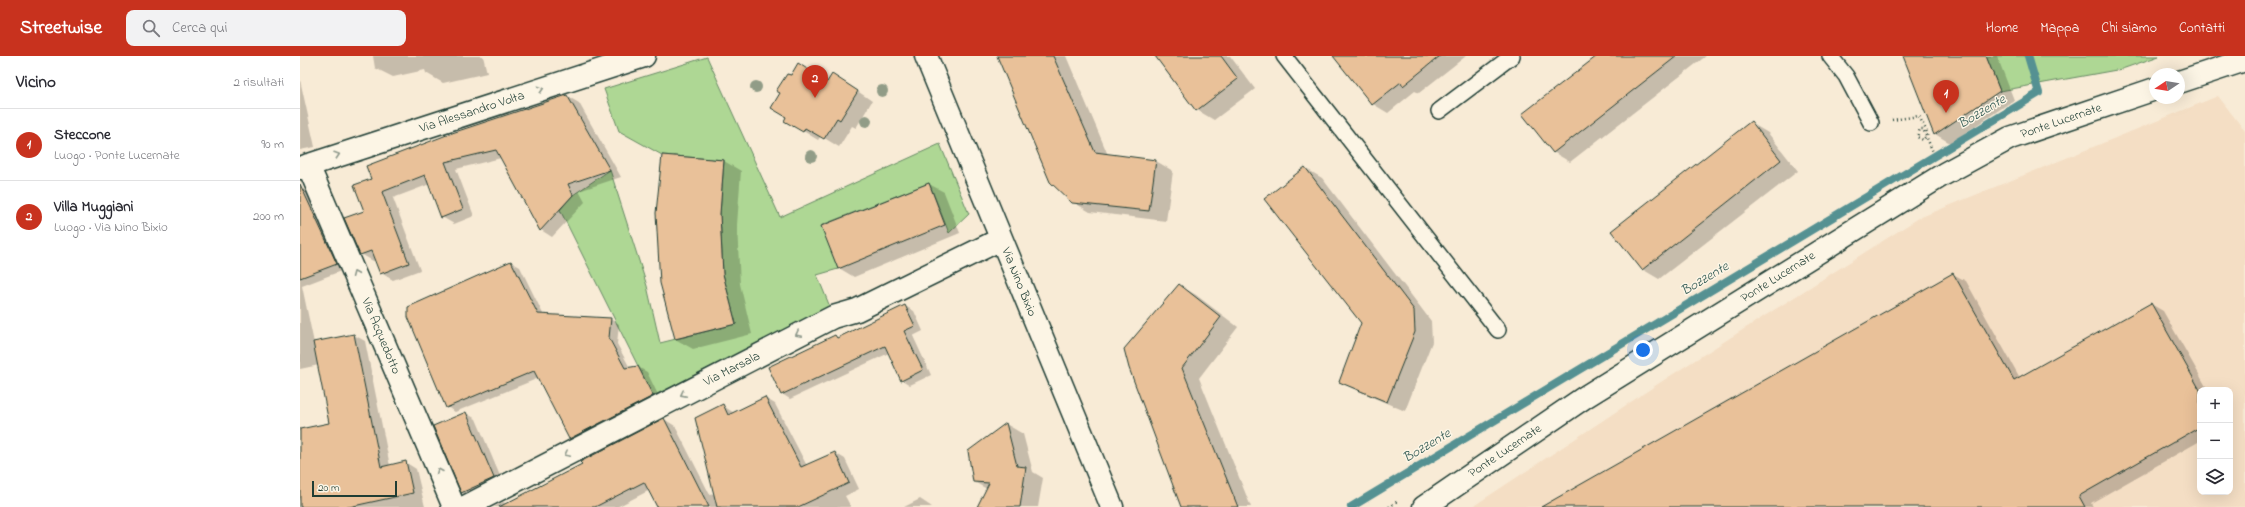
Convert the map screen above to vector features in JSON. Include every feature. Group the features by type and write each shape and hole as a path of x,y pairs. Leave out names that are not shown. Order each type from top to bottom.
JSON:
{"street":[{"name":"Via Alessandro Volta","path":"304,166 644,56"},
{"name":"Via Nino Bixio","path":"926,56 1112,507"},
{"path":"2185,80 2245,60"},
{"name":"Ponte Lucernate","path":"1424,507 1585,397 1944,174 2010,138 2149,92"},
{"name":"Via Acquedotto","path":"304,166 454,507"},
{"name":"Via Marsala","path":"465,507 833,316 857,310 1001,238"}],"lane":[{"path":"1284,56 1498,330"},
{"path":"1439,112 1512,56"},
{"path":"1830,56 1846,76 1871,123"}],"path":[{"path":"1871,123 1919,116 1928,134 1927,136"},
{"path":"1927,136 1923,140 1919,140 1917,137 1917,132 1920,129 1923,129 1927,136 1934,155"}],"shaded area":[{"path":"2218,96 2245,131 2245,507 1472,507 1670,376 1919,218"}],"green space":[{"path":"1986,56 2159,56 2122,69 2000,91"},
{"path":"707,57 780,217 940,144 969,214 949,233 929,183 822,225 838,269 817,275 830,307 653,396 560,210 573,195 610,170 647,286 660,343 736,324 723,274 720,214 724,160 662,155 619,131 604,89"}],"building":[{"path":"997,56 1053,56 1095,152 1156,160 1149,211 1072,203 1050,182"},
{"path":"1155,56 1221,56 1238,79 1196,111"},
{"path":"1333,56 1440,56 1403,86 1401,82 1372,105"},
{"path":"1597,56 1677,56 1553,153 1522,114"},
{"path":"1903,56 1986,56 2000,91 1934,135"},
{"path":"798,63 827,82 832,74 858,91 840,120 837,118 824,139 805,128 803,132 784,121 786,117 771,108 780,93 776,91 787,74 791,75"},
{"path":"567,95 610,170 568,184 573,195 540,231 496,150 445,162 463,209 441,218 425,175 382,192 409,263 380,274 371,251 360,255 344,218 364,211 354,185 371,179 366,166 452,133"},
{"path":"1751,121 1781,160 1642,270 1611,231"},
{"path":"662,155 724,160 720,214 723,274 736,324 675,339 660,283 656,213"},
{"path":"1305,167 1414,310 1415,332 1387,402 1339,382 1361,323 1264,199"},
{"path":"929,183 945,225 838,269 821,226"},
{"path":"300,184 337,264 300,278"},
{"path":"511,261 538,314 611,318 609,338 625,368 638,366 653,396 569,439 534,371 446,408 408,317 408,307"},
{"path":"1953,273 2014,380 2151,303 2198,387 2197,387 2197,429 2079,496 2085,507 1541,507"},
{"path":"1179,284 1221,317 1182,368 1238,507 1181,507 1129,368 1124,349"},
{"path":"905,305 915,326 904,331 923,370 901,381 885,346 781,395 768,367 835,335 837,338"},
{"path":"354,334 381,467 406,461 413,493 349,507 300,507 300,429 329,423 313,342"},
{"path":"765,397 801,467 835,452 849,483 798,507 717,507 695,418 723,404 728,415"},
{"path":"466,412 494,478 461,493 433,426"},
{"path":"664,418 709,507 657,507 644,482 595,507 499,507 582,464 580,462"},
{"path":"1006,423 1017,466 1026,467 1020,507 977,507 989,483 973,482 968,451"}],"waterway":[{"name":"Bozzente","path":"1351,507 2039,93 2028,56"}],"place":[{"name":"Villa Muggiani","path":"815,98"},
{"name":"Steccone","path":"1946,113"}]}
